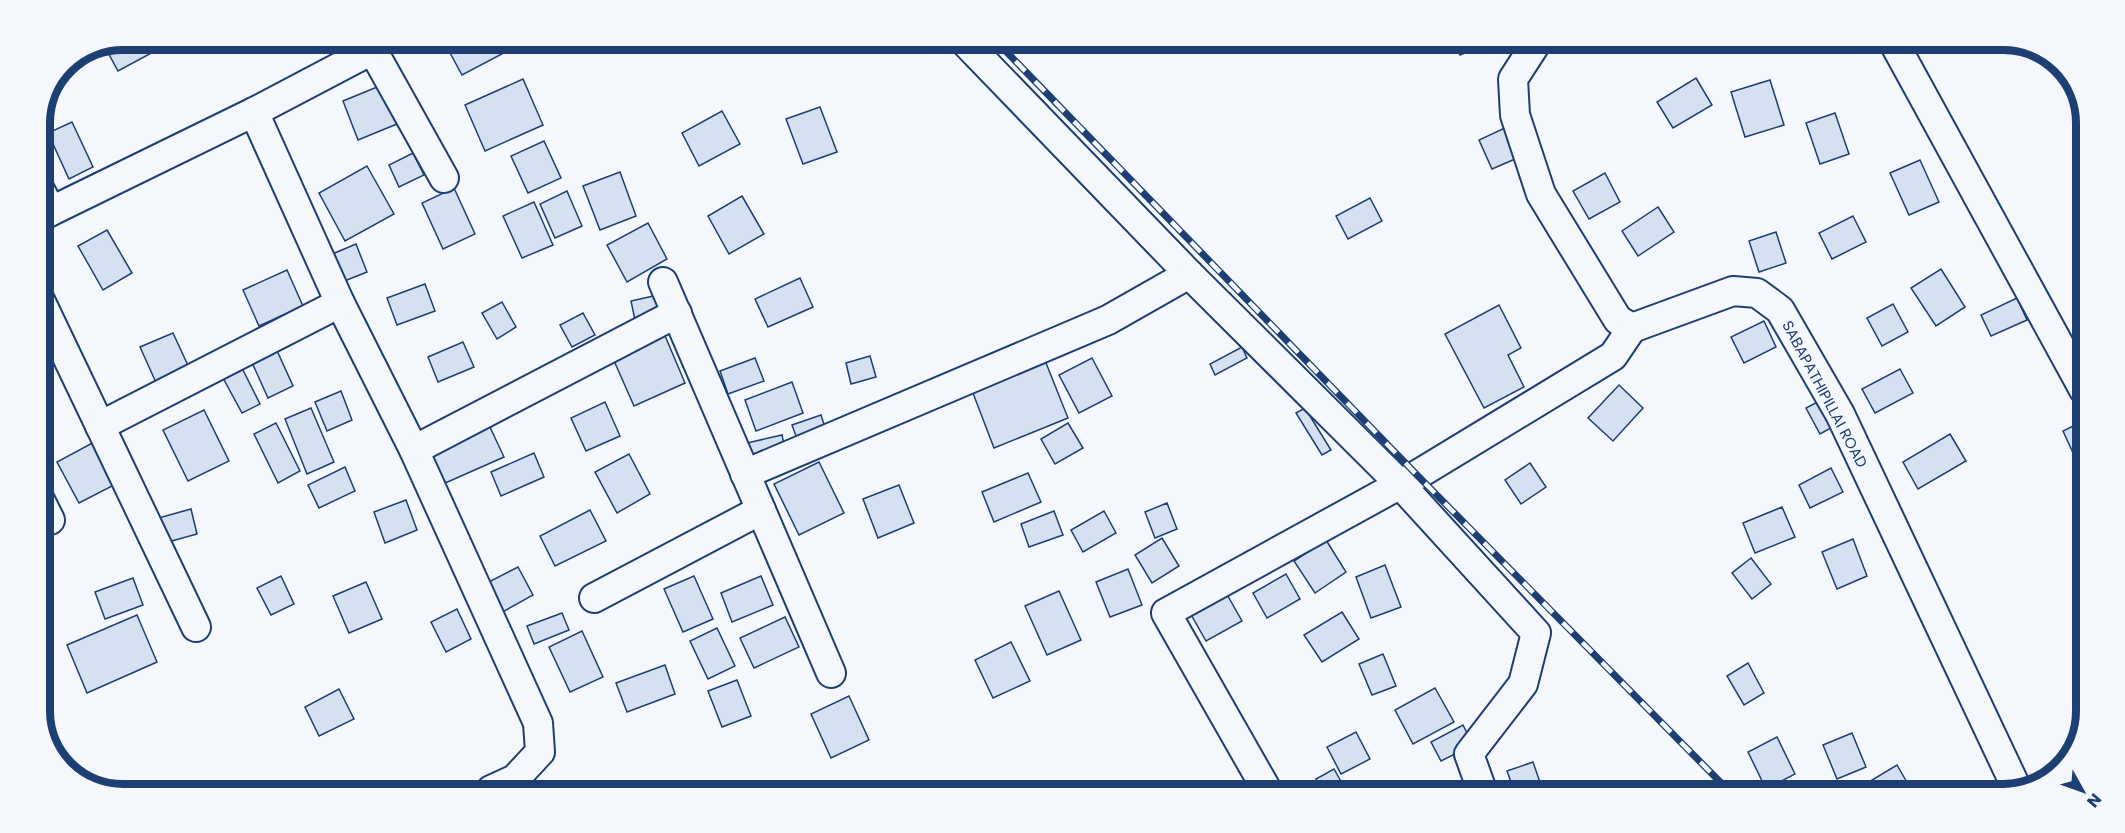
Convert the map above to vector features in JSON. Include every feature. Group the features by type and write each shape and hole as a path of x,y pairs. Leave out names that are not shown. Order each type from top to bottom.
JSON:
{"street":[{"path":"50,203 254,112 362,50"},
{"path":"378,50 444,178"},
{"path":"973,50 1189,274 1400,484 1536,633 1523,684 1469,754 1480,784"},
{"path":"1263,784 1166,614 1400,484 1613,356 1632,328 1618,320 1541,194 1515,115 1513,79 1532,50"},
{"path":"1898,50 2075,374"},
{"path":"254,112 340,303 414,450 538,723 540,752 515,779 504,784"},
{"path":"745,474 1108,320 1189,274"},
{"path":"663,282 831,673"},
{"name":"SABAPATHIPILLAI ROAD","path":"1632,328 1733,291 1757,293 1780,310 1840,414 2014,782"},
{"path":"100,426 340,303"},
{"path":"414,450 676,313"},
{"path":"50,321 196,627"},
{"path":"594,598 761,510"}],"building":[{"path":"157,50 118,71 107,51"},
{"path":"448,50 509,50 462,75"},
{"path":"1458,50 1473,50 1460,55"},
{"path":"1696,78 1712,105 1673,128 1657,102"},
{"path":"523,79 543,125 485,151 465,105"},
{"path":"1770,80 1784,125 1745,137 1731,92"},
{"path":"382,85 397,124 358,140 343,101"},
{"path":"820,107 837,152 803,164 786,119"},
{"path":"722,111 740,144 699,166 682,133"},
{"path":"1835,113 1849,154 1820,164 1806,123"},
{"path":"72,122 93,167 69,179 50,137 50,132"},
{"path":"1509,126 1522,156 1492,169 1479,140"},
{"path":"544,141 561,178 528,193 511,156"},
{"path":"413,153 424,175 399,187 389,165"},
{"path":"1920,160 1939,202 1909,215 1890,173"},
{"path":"367,166 394,214 345,241 319,193"},
{"path":"620,172 636,216 600,230 583,186"},
{"path":"1605,173 1620,202 1589,219 1573,191"},
{"path":"454,188 475,234 443,249 422,203"},
{"path":"567,191 582,226 555,238 540,204"},
{"path":"742,196 764,234 729,254 708,216"},
{"path":"1370,198 1382,221 1348,239 1336,216"},
{"path":"534,202 553,245 522,258 503,216"},
{"path":"1658,207 1674,232 1638,256 1622,231"},
{"path":"1853,216 1866,242 1832,259 1819,233"},
{"path":"648,223 667,259 627,282 607,245"},
{"path":"107,230 132,273 103,290 78,246"},
{"path":"1776,232 1786,263 1759,272 1749,241"},
{"path":"356,244 367,272 342,282 330,255"},
{"path":"1941,269 1965,307 1936,326 1911,288"},
{"path":"287,270 303,306 259,326 243,290"},
{"path":"800,278 813,307 768,327 755,299"},
{"path":"425,284 435,311 397,325 387,298"},
{"path":"658,295 663,313 635,320 631,301"},
{"path":"2017,298 2027,320 1991,336 1981,315"},
{"path":"502,302 516,327 497,339 482,313"},
{"path":"1893,304 1908,332 1882,346 1867,318"},
{"path":"1499,305 1521,348 1508,355 1524,387 1484,408 1445,334"},
{"path":"583,313 595,335 572,347 560,325"},
{"path":"1764,321 1776,347 1744,363 1731,337"},
{"path":"663,331 685,383 634,406 611,354"},
{"path":"173,333 191,372 158,387 140,347"},
{"path":"463,342 474,367 438,382 428,357"},
{"path":"274,344 293,386 268,398 249,356"},
{"path":"1242,347 1247,358 1215,375 1210,364"},
{"path":"870,356 876,377 851,384 846,363"},
{"path":"755,358 764,381 728,394 720,371"},
{"path":"1044,358 1068,418 994,448 971,388"},
{"path":"1092,358 1112,396 1079,413 1059,375"},
{"path":"241,366 260,404 242,413 222,376"},
{"path":"1900,369 1913,393 1875,413 1862,389"},
{"path":"792,382 803,413 756,431 745,400"},
{"path":"1619,385 1643,408 1613,441 1588,418"},
{"path":"341,391 352,420 327,431 315,402"},
{"path":"1827,397 1840,423 1820,434 1806,408"},
{"path":"605,402 620,436 586,451 571,418"},
{"path":"311,408 334,462 307,474 285,419"},
{"path":"1305,408 1331,450 1322,455 1296,413"},
{"path":"204,410 229,461 188,481 163,430"},
{"path":"821,415 827,434 799,444 792,425"},
{"path":"276,423 300,471 278,483 254,434"},
{"path":"1068,423 1083,448 1055,464 1041,439"},
{"path":"489,425 504,457 443,484 429,452"},
{"path":"2076,425 2074,455 2063,431"},
{"path":"1950,434 1966,461 1918,489 1903,462"},
{"path":"782,435 785,450 750,458 747,443"},
{"path":"96,441 118,483 79,503 57,462"},
{"path":"534,453 544,477 501,496 491,472"},
{"path":"629,454 650,494 617,513 595,472"},
{"path":"819,462 844,513 799,535 774,484"},
{"path":"1530,463 1546,487 1521,504 1505,480"},
{"path":"345,467 355,491 319,508 308,485"},
{"path":"1831,468 1843,492 1810,508 1799,485"},
{"path":"1028,473 1041,502 994,522 982,492"},
{"path":"899,485 914,523 878,538 863,499"},
{"path":"406,500 417,530 385,543 374,512"},
{"path":"1167,503 1177,529 1155,538 1145,512"},
{"path":"1782,507 1795,537 1755,553 1743,523"},
{"path":"191,509 197,534 161,544 155,519"},
{"path":"590,510 606,541 555,566 540,536"},
{"path":"1054,511 1063,535 1029,547 1021,524"},
{"path":"1104,511 1116,533 1083,552 1071,530"},
{"path":"1162,538 1179,566 1152,583 1135,555"},
{"path":"1853,539 1867,576 1837,589 1822,552"},
{"path":"1326,540 1346,572 1315,593 1294,561"},
{"path":"1751,558 1771,584 1752,599 1732,573"},
{"path":"1385,565 1401,607 1371,618 1356,577"},
{"path":"518,567 533,595 499,614 483,585"},
{"path":"1128,569 1142,605 1110,617 1096,582"},
{"path":"1286,574 1300,599 1267,618 1253,593"},
{"path":"281,576 294,604 271,615 257,588"},
{"path":"694,576 713,619 683,632 664,589"},
{"path":"761,576 773,605 732,622 721,593"},
{"path":"133,578 143,605 105,619 95,592"},
{"path":"366,582 382,619 349,633 333,596"},
{"path":"1059,591 1081,640 1047,655 1025,606"},
{"path":"1225,591 1242,621 1206,641 1189,611"},
{"path":"457,609 471,639 446,652 431,622"},
{"path":"1342,612 1359,639 1322,662 1304,635"},
{"path":"562,613 569,630 534,644 527,626"},
{"path":"137,615 157,662 87,693 67,645"},
{"path":"785,617 799,647 754,668 740,638"},
{"path":"717,628 735,666 708,679 690,641"},
{"path":"582,631 603,677 570,692 549,647"},
{"path":"1011,642 1030,681 993,698 975,660"},
{"path":"1383,654 1396,686 1372,695 1359,664"},
{"path":"1748,663 1764,693 1744,705 1727,676"},
{"path":"665,665 675,694 627,712 616,683"},
{"path":"737,680 751,716 722,727 708,691"},
{"path":"1435,688 1454,722 1413,744 1395,710"},
{"path":"339,689 354,719 319,736 305,707"},
{"path":"849,696 869,740 831,758 811,714"},
{"path":"1463,725 1473,745 1441,761 1431,742"},
{"path":"1356,732 1370,759 1341,774 1327,747"},
{"path":"1852,733 1866,767 1837,779 1823,745"},
{"path":"1777,737 1795,774 1776,784 1764,784 1748,752"},
{"path":"1533,762 1541,784 1512,784 1507,771"},
{"path":"1897,765 1908,784 1874,784 1872,780"},
{"path":"1334,769 1342,784 1319,784 1316,779"}],"railway":[{"path":"1005,50 1417,475 1722,784"}]}
